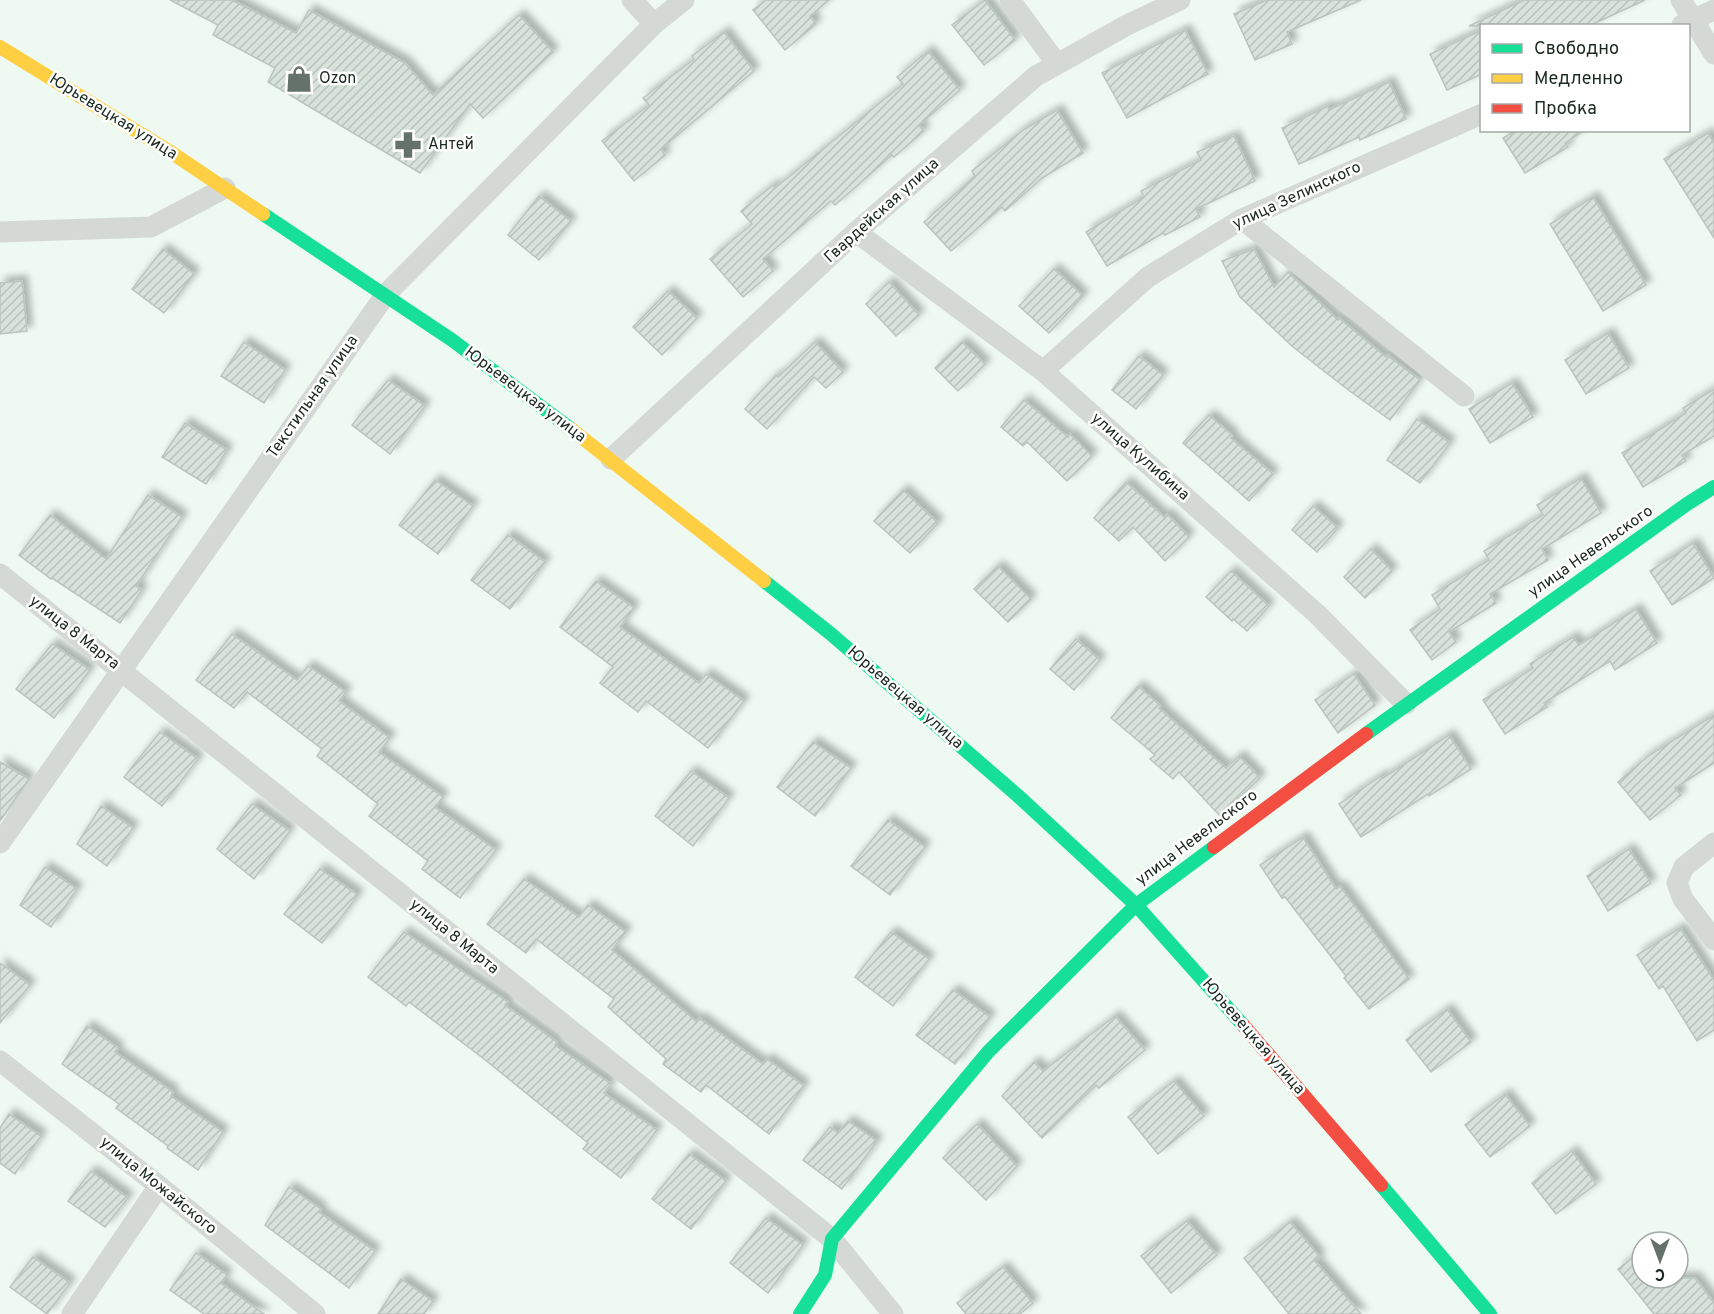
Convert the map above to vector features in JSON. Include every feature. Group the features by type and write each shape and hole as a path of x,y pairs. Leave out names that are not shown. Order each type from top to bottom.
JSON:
{"main road":[{"name":"Юрьевецкая улица","path":"0,47 162,146 452,340 611,459 831,634 1017,795 1136,905 1418,1227 1490,1314"},
{"name":"улица Невельского","path":"800,1314 825,1275 832,1239 988,1052 1136,905 1406,704 1714,487"}],"street":[{"path":"632,0 654,24"},
{"name":"Текстильная улица","path":"0,843 386,294 654,24 684,0"},
{"path":"1010,0 1057,64"},
{"name":"Гвардейская улица","path":"611,459 856,232 1036,76 1127,25 1180,0"},
{"path":"1681,0 1688,23 1714,10"},
{"path":"1690,25 1714,54"},
{"name":"улица Зелинского","path":"1043,371 1148,277 1242,219 1480,115"},
{"path":"0,232 152,227 225,188"},
{"path":"1242,219 1464,396"},
{"name":"улица Кулибина","path":"856,232 1043,371 1317,614 1406,704"},
{"name":"улица 8 Марта","path":"0,574 832,1239 893,1314"},
{"path":"1714,843 1684,867 1677,883 1683,899 1714,940"},
{"name":"улица Можайского","path":"0,1061 159,1186 315,1314"},
{"path":"72,1314 159,1186"}],"building":[{"path":"170,0 232,0 296,33 309,10 405,63 433,95 519,15 553,52 483,118 470,104 420,173 268,82 275,68 213,35 218,25"},
{"path":"766,0 829,0 810,16 816,24 785,50 753,10"},
{"path":"985,0 1015,40 984,65 952,25"},
{"path":"1267,0 1361,0 1287,32 1292,44 1255,60 1234,14"},
{"path":"1524,0 1645,0 1593,24 1480,24 1480,26 1469,26"},
{"path":"1185,30 1208,74 1127,118 1102,73"},
{"path":"1480,31 1480,75 1447,90 1430,54"},
{"path":"724,32 754,71 661,149 665,155 634,181 602,141 649,105 643,98 694,59 692,56"},
{"path":"928,51 960,90 919,125 924,131 894,157 892,155 835,205 831,201 763,259 773,271 743,297 710,259 752,224 741,211 773,185 775,188 903,84 897,77"},
{"path":"1389,82 1406,119 1299,164 1282,128 1328,106 1329,110"},
{"path":"1057,110 1083,153 1042,178 1005,211 1002,207 951,251 924,222 975,176 972,171 1023,130"},
{"path":"1514,132 1582,132 1565,143 1568,147 1525,173 1503,138"},
{"path":"1708,133 1714,143 1714,238 1664,159"},
{"path":"1234,136 1255,181 1196,209 1200,217 1165,235 1163,233 1107,266 1086,232 1144,197 1141,191 1201,160 1197,152"},
{"path":"539,196 571,221 539,260 508,235"},
{"path":"1593,197 1646,285 1603,311 1550,224"},
{"path":"163,249 194,274 164,313 132,289"},
{"path":"1254,249 1274,287 1288,272 1338,320 1339,318 1386,357 1387,355 1420,380 1390,420 1293,347 1240,297 1222,261"},
{"path":"1054,269 1083,296 1049,333 1019,306"},
{"path":"22,281 27,331 0,334 0,283"},
{"path":"889,282 919,315 896,336 866,304"},
{"path":"668,291 697,318 662,355 633,327"},
{"path":"1608,333 1629,368 1586,394 1565,360"},
{"path":"244,342 285,370 264,403 221,376"},
{"path":"815,342 843,372 826,388 814,377 767,429 745,409 776,375 778,377"},
{"path":"962,342 985,364 958,391 935,368"},
{"path":"1139,356 1163,375 1136,409 1112,390"},
{"path":"388,380 425,406 390,454 352,425"},
{"path":"1512,383 1533,417 1490,443 1469,409"},
{"path":"1714,389 1714,436 1682,455 1686,461 1643,487 1622,453 1686,413 1683,408"},
{"path":"1024,400 1068,437 1070,434 1092,456 1067,481 1027,442 1023,446 1001,427"},
{"path":"1209,415 1233,436 1231,438 1273,474 1249,501 1183,443"},
{"path":"1417,419 1450,443 1420,483 1387,460"},
{"path":"185,423 227,450 206,484 162,457"},
{"path":"1581,478 1601,513 1542,549 1548,560 1490,594 1496,603 1449,632 1456,642 1432,660 1410,630 1440,609 1432,595 1489,560 1484,551 1543,515 1537,505"},
{"path":"435,480 473,506 438,554 399,525"},
{"path":"1126,482 1164,517 1167,514 1189,537 1165,561 1133,527 1119,541 1094,518"},
{"path":"903,490 938,523 910,553 874,521"},
{"path":"148,495 182,517 136,586 142,590 120,623 51,579 19,555 50,515 106,559"},
{"path":"1313,506 1338,528 1317,552 1292,530"},
{"path":"508,535 545,562 510,609 471,580"},
{"path":"1693,543 1714,578 1672,605 1650,571"},
{"path":"1371,549 1392,571 1365,598 1344,577"},
{"path":"998,566 1031,599 1008,622 974,589"},
{"path":"1231,571 1269,606 1247,631 1233,619 1232,621 1206,597"},
{"path":"596,581 634,608 620,627 699,683 706,674 744,701 708,748 646,701 638,712 600,683 613,667 560,627"},
{"path":"1636,609 1657,643 1615,670 1610,661 1544,703 1547,707 1505,734 1483,700 1533,668 1530,664 1573,637 1579,645"},
{"path":"232,634 297,680 308,666 346,692 339,701 390,738 379,752 443,797 435,807 496,850 460,898 422,869 428,861 369,816 378,804 317,756 322,749 247,692 234,708 196,680"},
{"path":"1076,639 1100,660 1074,690 1050,669"},
{"path":"52,644 90,670 54,718 16,689"},
{"path":"1354,674 1375,705 1338,733 1315,700"},
{"path":"1138,686 1226,768 1239,756 1260,778 1220,816 1179,772 1173,779 1150,759 1155,755 1111,718"},
{"path":"1714,715 1714,763 1675,788 1681,795 1650,820 1618,782 1648,756"},
{"path":"160,732 198,759 162,806 124,777"},
{"path":"1449,735 1471,769 1361,837 1339,804"},
{"path":"813,742 851,768 815,816 777,787"},
{"path":"0,762 29,779 0,821"},
{"path":"691,771 729,798 693,846 655,816"},
{"path":"252,804 290,831 254,879 217,849"},
{"path":"101,806 133,828 107,866 77,844"},
{"path":"888,820 925,847 890,895 851,866"},
{"path":"1303,837 1336,889 1340,886 1409,979 1369,1009 1285,897 1282,898 1260,865"},
{"path":"1629,849 1651,883 1608,911 1587,876"},
{"path":"45,867 77,889 51,927 20,905"},
{"path":"320,869 358,895 322,943 284,914"},
{"path":"524,879 579,917 588,905 626,932 612,950 696,1021 699,1018 763,1064 767,1059 804,1086 769,1134 706,1085 701,1092 663,1064 666,1059 608,1007 614,999 536,939 526,953 487,924"},
{"path":"1680,928 1714,980 1714,1030 1697,1041 1663,986 1659,989 1637,955"},
{"path":"404,932 508,1002 505,1005 557,1042 555,1045 611,1084 604,1093 657,1130 621,1178 583,1149 588,1143 484,1059 409,1002 406,1006 368,977"},
{"path":"891,932 929,959 893,1006 855,977"},
{"path":"0,963 30,985 0,1023"},
{"path":"953,990 990,1017 955,1064 916,1035"},
{"path":"1447,1009 1471,1042 1431,1072 1406,1040"},
{"path":"1115,1016 1145,1050 1099,1088 1096,1085 1042,1138 1002,1096 1034,1062 1043,1071"},
{"path":"87,1026 118,1048 115,1052 173,1092 171,1096 223,1132 198,1170 116,1108 119,1104 62,1064"},
{"path":"1174,1081 1204,1116 1158,1154 1128,1117"},
{"path":"1505,1094 1530,1126 1490,1157 1465,1125"},
{"path":"9,1114 41,1136 15,1174 0,1163 0,1128"},
{"path":"848,1121 877,1141 842,1189 803,1160 830,1127 838,1133"},
{"path":"977,1124 1017,1166 986,1200 943,1158"},
{"path":"1572,1151 1596,1184 1556,1214 1532,1183"},
{"path":"689,1154 726,1181 691,1229 652,1199"},
{"path":"91,1171 128,1198 105,1227 68,1201"},
{"path":"289,1187 321,1209 319,1212 375,1251 349,1288 265,1225"},
{"path":"766,1218 803,1245 768,1293 730,1263"},
{"path":"1187,1221 1217,1255 1171,1293 1141,1256"},
{"path":"1290,1222 1320,1257 1315,1261 1361,1314 1289,1314 1244,1258"},
{"path":"196,1253 227,1275 221,1283 264,1314 204,1314 170,1290"},
{"path":"33,1257 70,1283 47,1314 10,1287"},
{"path":"1630,1260 1630,1284 1618,1269"},
{"path":"1003,1267 1033,1303 1020,1314 966,1314 957,1303"},
{"path":"1690,1278 1695,1278 1714,1303 1714,1314 1654,1314 1635,1290 1690,1290"},
{"path":"401,1279 433,1301 424,1314 378,1314"}],"traffic: fast":[{"path":"263,214 452,340 571,429"},
{"path":"1366,734 1714,487"},
{"path":"764,581 831,634 1017,795 1136,905 1243,1025"},
{"path":"800,1314 825,1275 832,1239 988,1052 1136,905 1214,847"},
{"path":"1381,1185 1490,1314"}],"traffic: slow":[{"path":"0,47 172,153 263,214"},
{"path":"571,429 764,581"}],"traffic: jam":[{"path":"1214,847 1366,734"},
{"path":"1243,1025 1381,1185"}],"place":[{"name":"Ozon","path":"299,79"},
{"name":"Антей","path":"408,145"}]}
